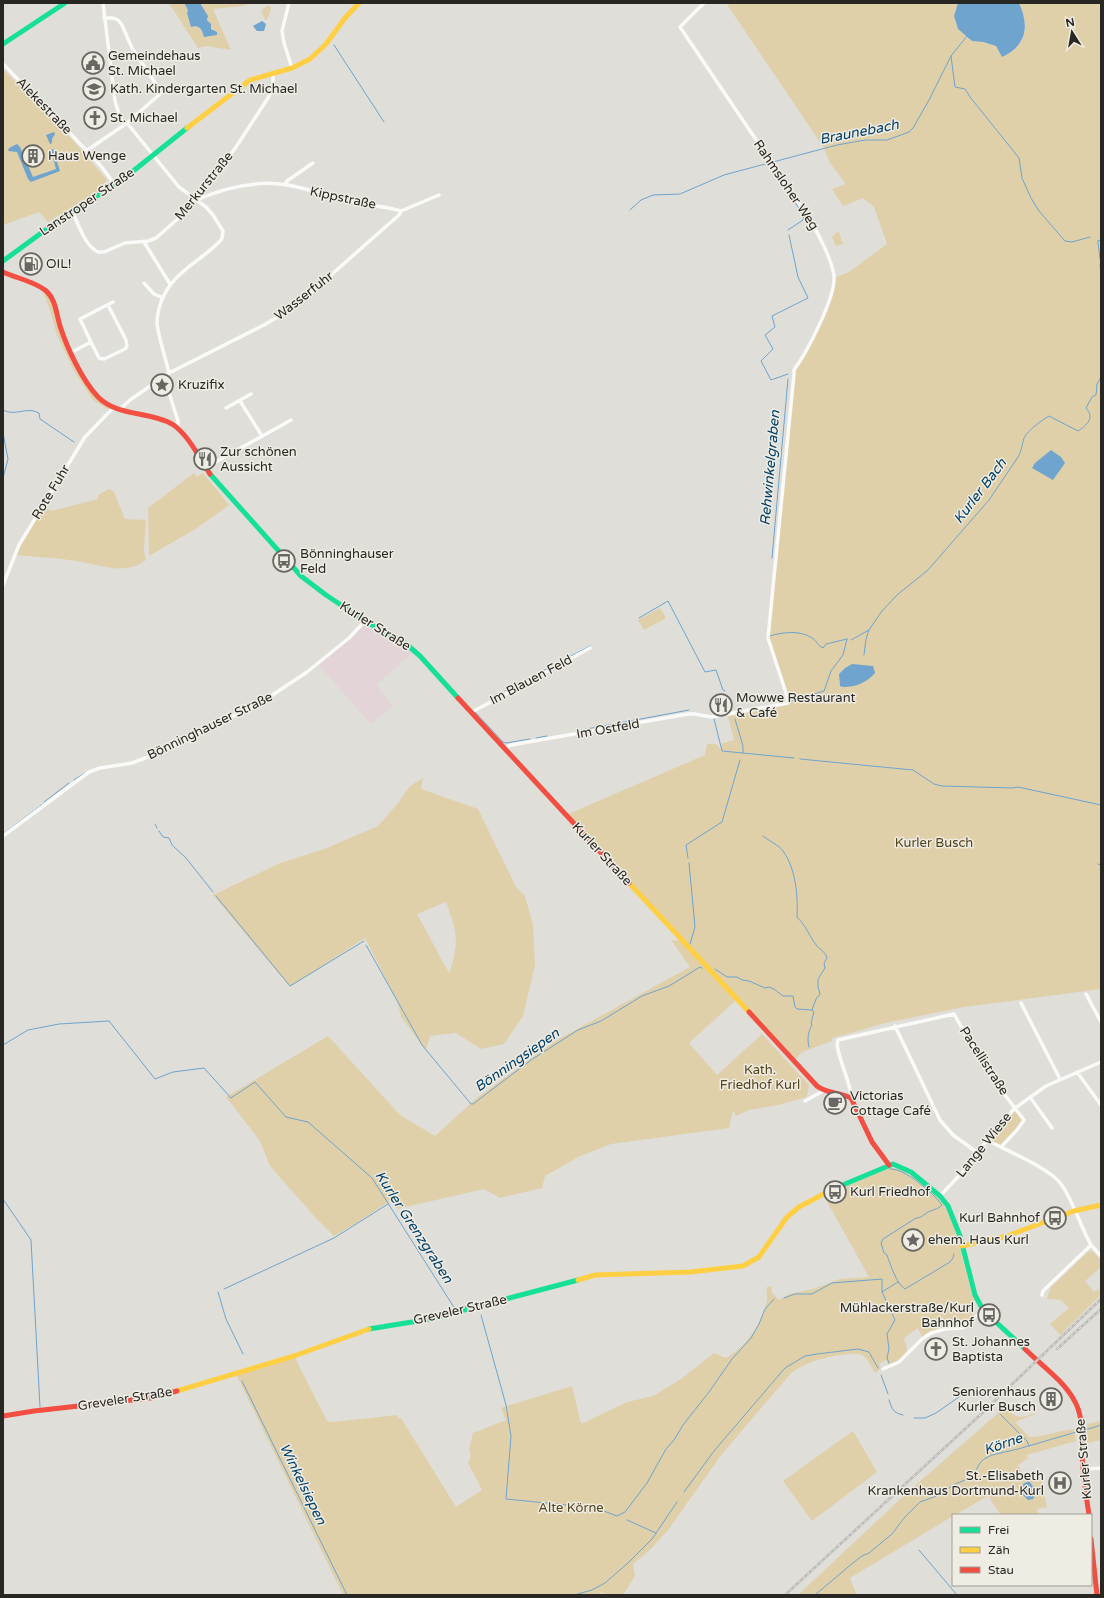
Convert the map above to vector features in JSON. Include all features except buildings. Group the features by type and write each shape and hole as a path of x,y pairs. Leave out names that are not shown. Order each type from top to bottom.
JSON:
{"main road":[{"path":"3,44 65,3"},
{"name":"Lanstroper Straße","path":"3,261 37,235 115,185 153,156 208,110 245,83 250,80 272,75 292,68 316,56 346,16 359,3"},
{"name":"Kurler Straße","path":"3,272 44,290 52,298 60,326 72,352 95,394 104,403 116,409 163,419 178,428 205,468 252,523 301,576 326,595 365,621 405,643 418,654 823,1091"},
{"path":"823,1091 845,1095 851,1098 872,1142 889,1165"},
{"name":"Kurler Straße","path":"889,1165 896,1164 905,1168 940,1196 948,1206 962,1246 975,1295 983,1310 1068,1390 1078,1407 1082,1425 1088,1514"},
{"name":"Greveler Straße","path":"3,1416 150,1398 172,1393 294,1356 373,1328 430,1319 595,1275 615,1273 690,1272 743,1266 759,1257 787,1217 800,1207 833,1189 889,1165"},
{"path":"962,1246 1013,1234 1074,1211 1101,1205"},
{"path":"1092,1548 1097,1595"}],"street":[{"path":"103,3 115,101 119,114 178,187 206,207 221,225 223,231 222,238 216,245 170,284 163,298 159,309 157,323 169,373"},
{"path":"289,3 282,31 284,43 292,68"},
{"name":"Rahmsloher Weg","path":"704,3 680,27 818,233 832,267 834,278 830,297 819,326 811,343 794,370 768,638 788,703 711,717"},
{"path":"86,151 126,123 160,94 160,90 132,48 122,25 118,20 113,18 104,18"},
{"name":"Alekestraße","path":"3,64 86,151 115,185"},
{"name":"Merkurstraße","path":"72,212 92,249 98,252 104,252 128,243 144,242 160,236 189,209 208,181 223,165 236,147 273,88 272,75"},
{"name":"Kippstraße","path":"285,185 287,180 313,164"},
{"name":"Kippstraße","path":"196,200 207,195 246,185 262,183 285,185 352,202 377,205 401,211"},
{"name":"Wasserfuhr","path":"116,409 169,373 264,326 284,313 314,290 401,211 439,195"},
{"path":"144,242 170,284"},
{"path":"144,283 154,294 163,298"},
{"path":"108,305 126,340 127,346 125,349 104,359 99,358 80,319 113,302"},
{"path":"72,352 91,342"},
{"path":"164,376 178,421 178,428"},
{"path":"226,408 251,394"},
{"path":"240,401 262,436"},
{"name":"Rote Fuhr","path":"3,585 19,545 85,437 116,409"},
{"path":"205,468 291,420"},
{"name":"Bönninghauser Straße","path":"3,836 89,772 100,768 132,763 156,754 186,741 271,696 307,672 349,638 365,621"},
{"name":"Im Blauen Feld","path":"472,712 590,648"},
{"name":"Im Ostfeld","path":"505,748 511,745 688,714 711,717"},
{"path":"1086,994 1101,1022"},
{"path":"1021,1003 1060,1079"},
{"name":"Pacellistraße","path":"895,1026 954,1014 985,1069 1024,1120 1018,1130 1001,1147"},
{"path":"851,1098 850,1086 836,1047 836,1042 840,1039 895,1026 940,1120 953,1135 978,1153"},
{"name":"Lange Wiese","path":"940,1196 970,1164 987,1140 1015,1108 1030,1096 1060,1079 1101,1062"},
{"path":"1077,1072 1101,1105"},
{"path":"805,1101 823,1091"},
{"path":"1030,1096 1052,1128"},
{"path":"987,1140 1045,1170 1055,1178 1064,1190 1091,1245 1101,1256"},
{"path":"1042,1295 1043,1291 1091,1245"},
{"path":"884,1369 899,1362 922,1339 931,1333 945,1329 962,1328 983,1310"},
{"path":"1084,1469 1101,1468"}],"shaded area":[{"path":"365,621 414,651 376,685 393,706 371,724 317,663 349,638"}],"green space":[{"path":"169,3 184,3 188,10 191,27 198,27 204,37 206,37 217,35 217,32 211,27 206,12 200,3 252,3 243,6 213,9 231,50 206,46 198,48"},
{"name":"Kurler Busch","path":"726,3 958,3 954,16 958,29 972,41 996,46 1002,57 1017,47 1024,35 1024,20 1019,3 1101,3 1101,989 964,1007 885,1023 832,1038 832,1041 802,1052 794,1061 737,997 733,1003 689,1043 717,1075 762,1034 809,1085 807,1097 778,1105 749,1110 736,1116 733,1110 729,1128 611,1144 580,1156 545,1176 542,1188 500,1198 484,1189 397,1209 391,1200 334,1236 314,1216 270,1166 260,1141 226,1097 328,1036 400,1115 435,1136 478,1097 555,1041 690,967 671,940 680,941 566,815 705,755 707,744 716,744 722,751 720,744 734,740 728,716 788,705 788,696 768,638 794,370 811,343 830,297 834,278 849,272 887,244 874,207 863,198 843,206 832,189 846,184 830,163 824,148","holes":["873,666 840,686 839,679"]},
{"path":"268,5 271,8 268,18 265,20 262,13 263,9"},
{"path":"3,69 70,137 107,180 97,192 48,222 39,212 3,225"},
{"path":"839,232 843,244 836,246 832,237"},
{"path":"44,289 52,298 67,343 95,394 113,408 111,411 93,400 74,371 57,335 43,292"},
{"path":"194,473 197,477 203,473 229,505 197,528 149,556 148,508"},
{"path":"109,489 114,492 125,519 146,520 144,551 146,560 138,565 112,568 77,561 15,555 43,505 51,511 98,499 98,495"},
{"path":"660,608 666,618 644,630 638,620"},
{"path":"423,778 421,789 478,809 516,887 525,896 533,925 535,965 523,1016 504,1044 481,1049 456,1033 430,1036 426,1050 401,1017 398,1003 365,938 290,987 213,895 278,864 327,848 378,826 398,803 410,786","holes":["446,902 453,921 456,937 455,954 449,973 417,914"]},
{"path":"1015,1108 1024,1120 1001,1147 987,1140"},
{"name":"Alte Körne","path":"890,1168 902,1170 909,1174 937,1197 948,1213 957,1236 967,1277 975,1301 973,1302 974,1313 972,1317 965,1325 944,1327 929,1332 922,1337 918,1328 904,1338 908,1354 899,1362 889,1366 886,1360 879,1364 881,1368 875,1373 864,1356 858,1354 816,1360 792,1372 722,1454 668,1530 651,1549 633,1564 635,1576 623,1595 606,1595 602,1592 597,1595 343,1595 236,1374 294,1356 327,1421 333,1422 397,1415 398,1418 401,1418 456,1507 482,1490 468,1463 471,1456 469,1450 473,1433 506,1420 501,1408 572,1386 581,1424 627,1402 653,1396 681,1379 714,1353 726,1358 734,1353 753,1333 758,1325 765,1308 767,1287 771,1286 772,1293 779,1300 789,1294 813,1289 840,1279 869,1277 825,1198 838,1192 840,1189"},
{"path":"1092,1251 1101,1260 1101,1267 1085,1281 1094,1292 1099,1289 1101,1295 1060,1335 1050,1324 1069,1308 1061,1300 1047,1298 1051,1287 1088,1252"},
{"path":"1003,1406 1005,1411 1007,1409 1014,1415 1020,1417 1036,1412 1033,1415 1015,1422 1029,1437 1074,1429 1076,1441 1027,1455 1028,1458 1018,1465 1022,1473 1019,1476 1022,1479 1035,1471 1041,1480 1047,1507 1037,1509 1038,1514 1000,1514 988,1496 957,1514 952,1514 952,1517 850,1578 857,1595 798,1595 910,1490 996,1415"},
{"path":"1101,1421 1101,1440 1087,1443 1087,1424"},
{"path":"853,1431 877,1472 812,1521 783,1481"}],"water":[{"path":"184,3 200,3 208,16 207,20 211,24 211,29 217,32 217,35 204,37 199,27 191,27 187,13 188,10"},
{"path":"958,3 1019,3 1025,28 1021,41 1010,53 1002,57 996,46 983,42 972,41 958,29 954,16"},
{"path":"262,21 266,24 264,31 257,31 253,26"},
{"path":"54,132 55,134 52,139 52,143 50,144 46,135"},
{"path":"17,144 20,147 33,177 56,169 51,150 53,149 60,171 31,182 28,179 17,152 8,151 9,148"},
{"path":"1051,450 1061,457 1065,463 1053,480 1032,468 1035,463"},
{"path":"852,664 873,666 875,673 860,684 848,687 840,686 839,674"},
{"path":"1028,1481 1037,1493 1033,1499 1028,1500 1019,1491 1022,1485"}],"waterway":[{"name":"Braunebach","path":"773,162 837,145 865,140 887,140 909,132 913,128 929,100 951,56 967,36"},
{"path":"334,45 384,122"},
{"path":"951,56 955,87 965,89 1019,158 1022,178 1039,211 1065,241 1072,242 1090,237"},
{"name":"Braunebach","path":"630,210 641,200 653,195 680,194 724,175 769,163 804,216 803,220 788,230"},
{"name":"Rehwinkelgraben","path":"788,374 771,380 761,361 773,349 765,335 775,327 772,316 808,298 798,277 789,235"},
{"name":"Kurler Bach","path":"1100,259 1098,240 1101,241"},
{"name":"Kurler Bach","path":"1100,264 1101,276"},
{"name":"Kurler Bach","path":"851,640 869,630 882,611 897,595 928,570 989,500 1018,457 1024,438 1031,429 1049,416 1078,431 1087,424 1090,415 1086,408 1092,397 1096,395 1097,384 1101,377"},
{"name":"Rehwinkelgraben","path":"772,558 788,379"},
{"path":"3,410 8,412 34,411 39,413 40,419 74,442"},
{"path":"3,433 8,459 3,478"},
{"path":"639,618 668,601 705,672 716,670 723,690 725,691"},
{"path":"864,655 869,630"},
{"name":"Kurler Bach","path":"770,636 786,633 808,635 823,648 826,644 847,639"},
{"path":"791,701 824,691 831,671 843,655 847,639"},
{"path":"505,691 590,646"},
{"path":"576,731 689,710"},
{"path":"475,712 503,742 506,743 530,739"},
{"path":"714,719 722,751 794,758"},
{"path":"735,719 743,746 743,753"},
{"path":"536,738 547,736"},
{"path":"800,759 913,770 934,784 942,786 1018,787 1101,805"},
{"path":"688,858 686,845 722,822 740,760"},
{"path":"74,780 85,773"},
{"path":"44,802 69,783"},
{"path":"3,834 43,804"},
{"name":"Bönningsiepen","path":"155,824 157,828"},
{"name":"Bönningsiepen","path":"159,831 163,837 169,838 172,845 186,858 213,892"},
{"path":"763,836 779,847 787,858 791,866 795,883 797,917 827,958 824,963 825,968 818,979 820,994 816,999 812,1010"},
{"path":"689,863 695,927 690,944"},
{"name":"Bönningsiepen","path":"216,896 290,986 364,941"},
{"name":"Bönningsiepen","path":"366,945 422,1045 471,1104 531,1060 578,1030 601,1021 642,996 669,986 700,967 702,968"},
{"name":"Bönningsiepen","path":"715,969 727,977 737,977 765,988 769,987 774,989 783,996 793,996 795,1007 797,1009 812,1010 814,1012 811,1023 812,1025 808,1036 809,1047"},
{"name":"Kurler Grenzgraben","path":"3,1045 28,1030 59,1024 109,1021 155,1079 173,1072 204,1068 231,1098 255,1082 286,1117 308,1122 372,1178 455,1309 475,1304"},
{"path":"890,1169 896,1170 911,1177 926,1188 942,1205 916,1218 883,1239 881,1243 884,1253 887,1255 899,1283 905,1289 950,1262 954,1254"},
{"path":"3,1199 31,1240 40,1407"},
{"path":"224,1289 334,1238 388,1204"},
{"path":"784,1298 795,1294 812,1294 832,1283 882,1279 882,1292 895,1320 887,1334 889,1349 887,1358 889,1363"},
{"path":"882,1292 898,1282"},
{"path":"218,1292 226,1319 243,1354"},
{"name":"Kurler Grenzgraben","path":"481,1315 506,1405 511,1436 506,1499 596,1508 617,1516 625,1512 647,1483 666,1449 732,1359 751,1338 765,1309 774,1299"},
{"name":"Alte Körne","path":"684,1492 714,1451 785,1368 805,1356 858,1349 869,1352 878,1368"},
{"name":"Alte Körne","path":"881,1375 888,1394"},
{"name":"Winkelsiepen","path":"242,1381 347,1595"},
{"name":"Alte Körne","path":"914,1418 925,1418 936,1413 966,1392 979,1391 990,1397"},
{"name":"Alte Körne","path":"889,1400 893,1410 903,1415"},
{"name":"Alte Körne","path":"1000,1414 1027,1441 1029,1446"},
{"name":"Körne","path":"1085,1430 1101,1425"},
{"name":"Körne","path":"815,1595 854,1562 869,1553 892,1534 904,1518 920,1502 942,1494 953,1485 972,1477 984,1459 992,1455 1080,1431"},
{"name":"Alte Körne","path":"574,1595 592,1590 605,1583 629,1562 652,1539 677,1502"},
{"name":"Kurler Grenzgraben","path":"627,1520 656,1533"},
{"path":"919,1550 957,1595"}],"railway":[{"path":"785,1595 979,1416 1101,1299"},
{"path":"1057,1349 1101,1309"}],"traffic: fast":[{"path":"3,44 65,3"},
{"path":"3,261 55,223 122,180 187,128"},
{"path":"210,474 301,576 365,621 405,643 420,656 458,698"},
{"path":"833,1189 893,1164 911,1172 940,1196 948,1206 960,1236 975,1295 983,1310 1025,1349"},
{"path":"369,1329 430,1319 578,1280"}],"traffic: slow":[{"path":"187,128 250,80 292,68 310,59 326,44 345,18 359,3"},
{"path":"629,883 749,1012"},
{"path":"578,1280 595,1275 690,1272 743,1266 759,1257 787,1217 799,1207 833,1189"},
{"path":"962,1246 1007,1236 1074,1211 1101,1205"},
{"path":"177,1391 294,1356 369,1329"}],"traffic: jam":[{"path":"3,272 35,284 49,294 54,302 60,326 71,354 86,382 98,397 115,408 154,417 178,428 198,454 210,474"},
{"path":"458,698 629,883"},
{"path":"749,1012 817,1086 821,1089 851,1098 872,1142 889,1165"},
{"path":"1025,1349 1064,1386 1077,1406 1081,1420 1083,1469 1089,1514"},
{"path":"3,1416 150,1398 177,1391"},
{"path":"1092,1548 1097,1595"}],"place":[{"name":"Gemeindehaus St. Michael","path":"93,63"},
{"name":"Kath. Kindergarten St. Michael","path":"94,89"},
{"name":"St. Michael","path":"95,118"},
{"name":"Haus Wenge","path":"33,156"},
{"name":"OIL!","path":"31,264"},
{"name":"Kruzifix","path":"162,385"},
{"name":"Zur schönen Aussicht","path":"205,459"},
{"name":"Bönninghauser Feld","path":"284,561"},
{"name":"Mowwe Restaurant & Café","path":"721,705"},
{"name":"Victorias Cottage Café","path":"835,1103"},
{"name":"Kurl Friedhof","path":"835,1192"},
{"name":"Kurl Bahnhof","path":"1055,1218"},
{"name":"ehem. Haus Kurl","path":"913,1240"},
{"name":"Mühlackerstraße/Kurl Bahnhof","path":"989,1315"},
{"name":"St. Johannes Baptista","path":"936,1349"},
{"name":"Seniorenhaus Kurler Busch","path":"1051,1399"},
{"name":"St.-Elisabeth Krankenhaus Dortmund-Kurl","path":"1060,1483"}],"park label":[{"name":"Kath. Friedhof Kurl","path":"760,1078"}]}
